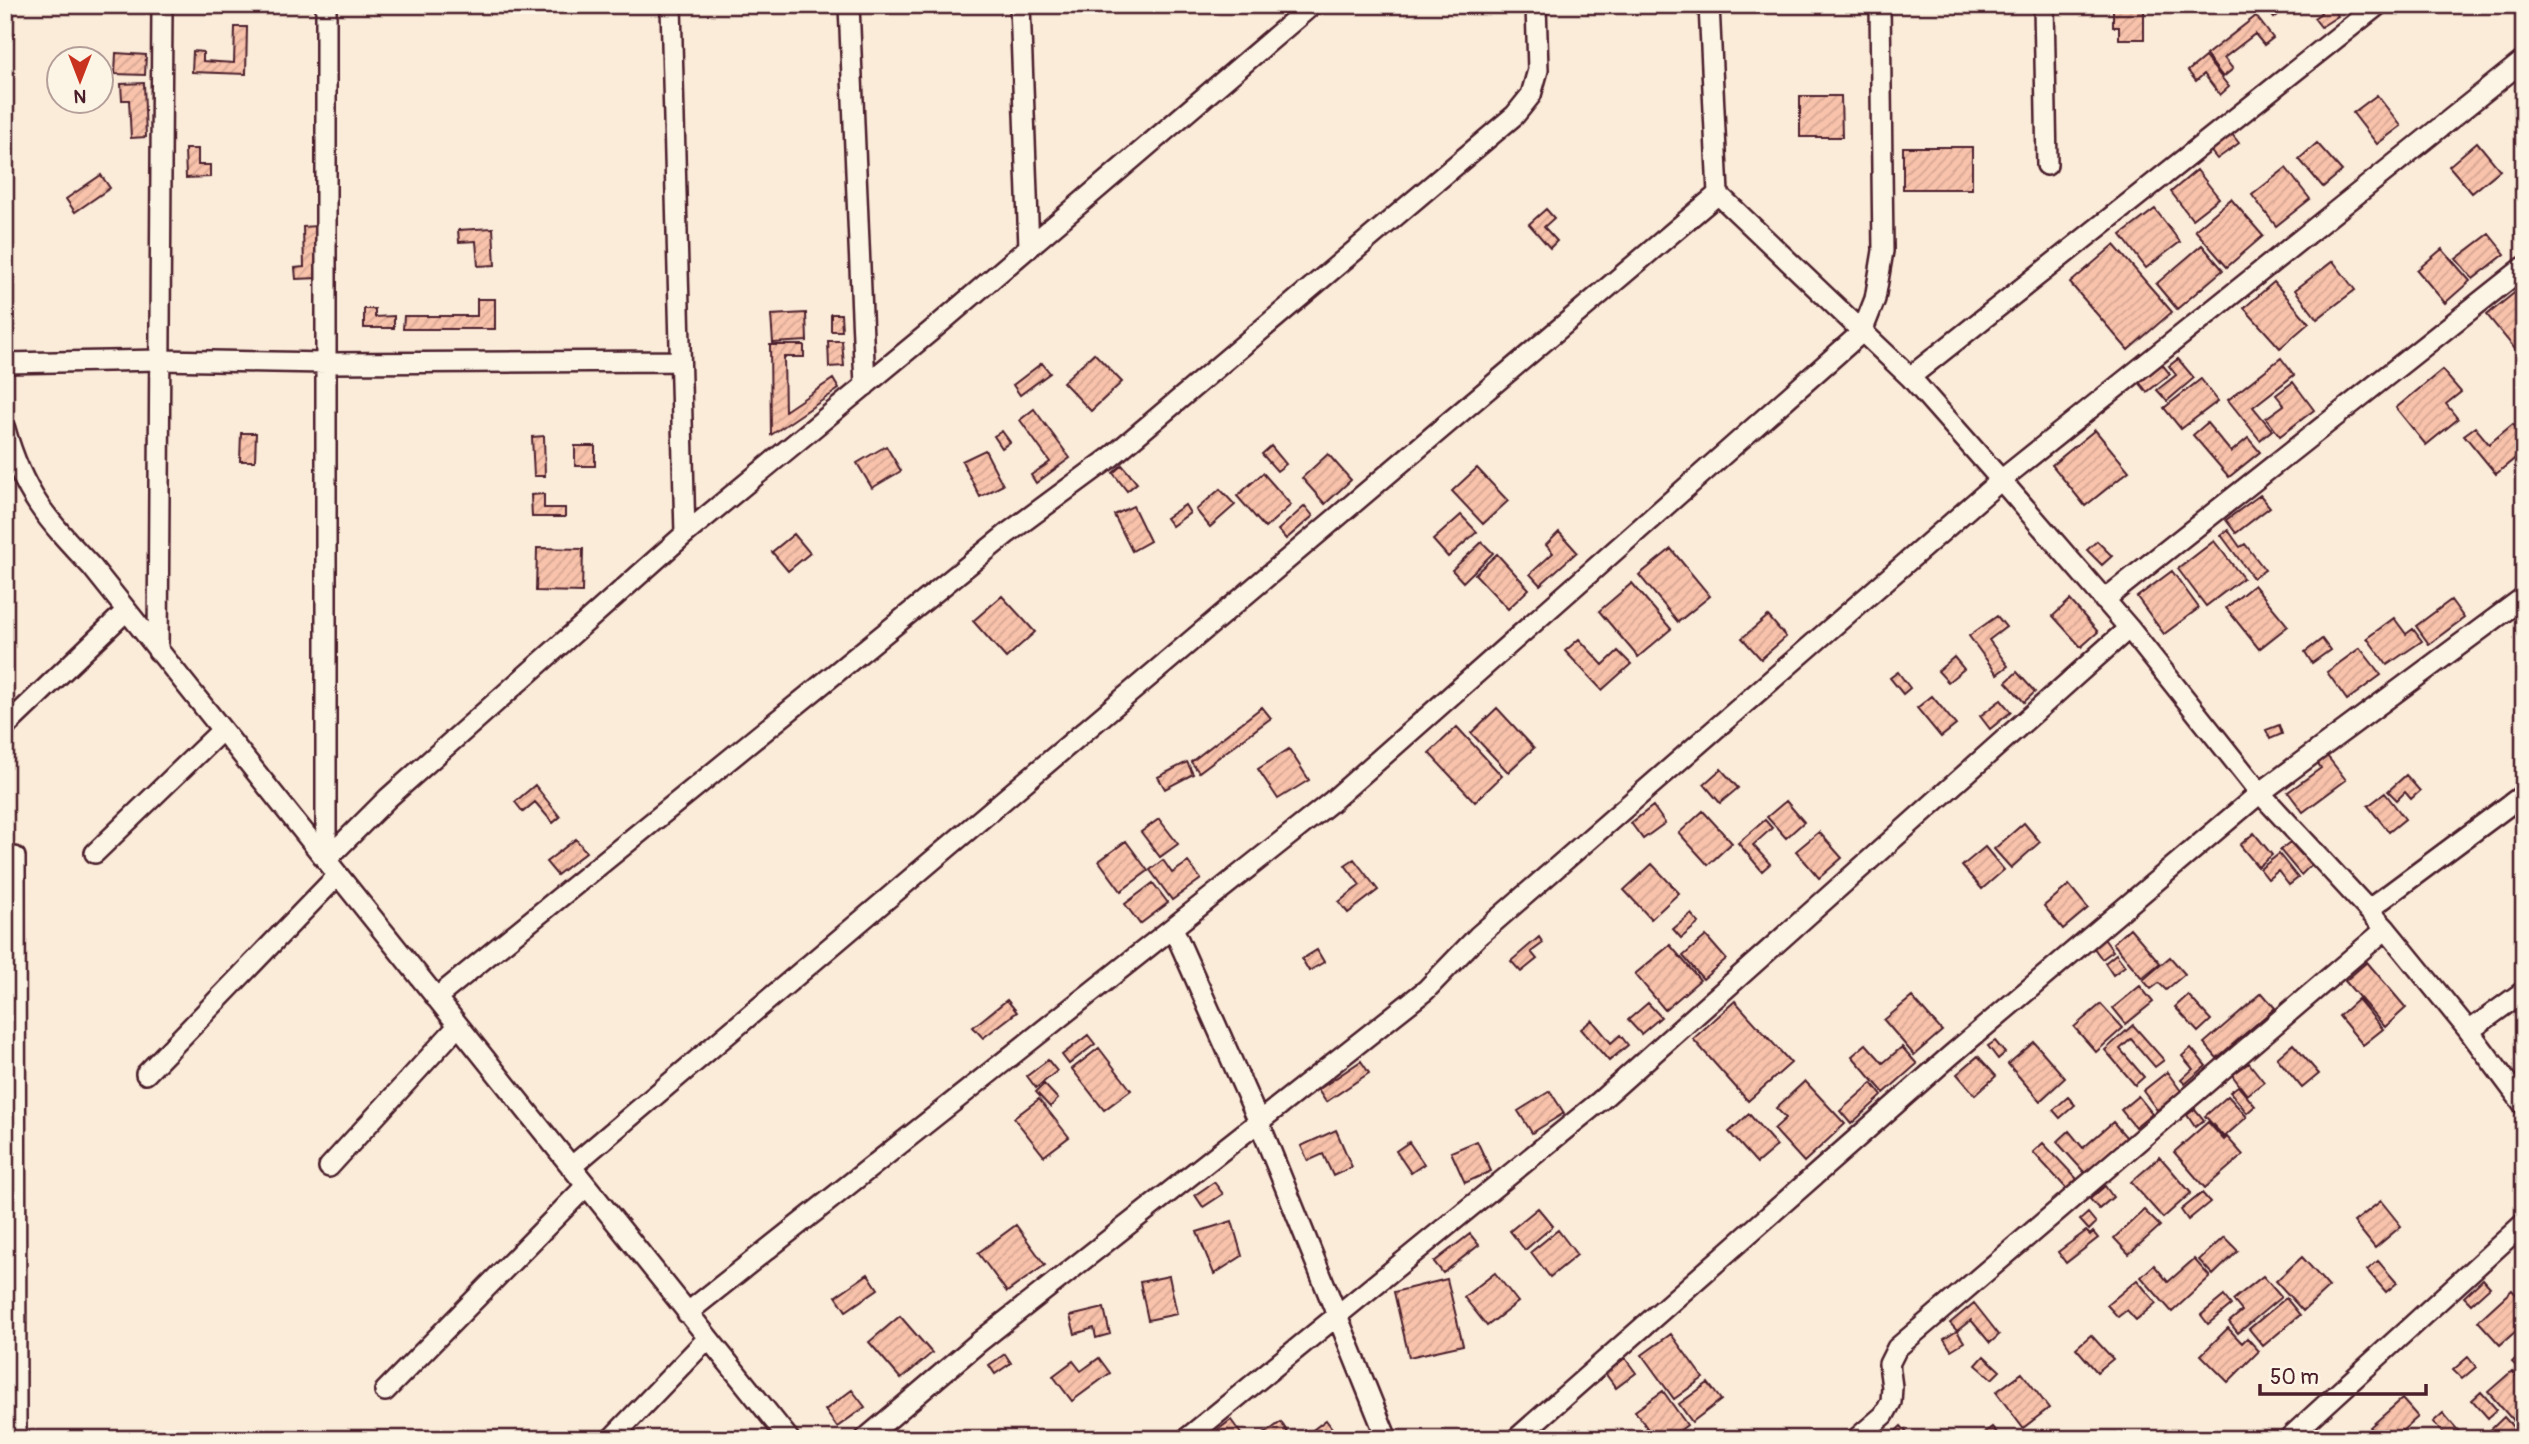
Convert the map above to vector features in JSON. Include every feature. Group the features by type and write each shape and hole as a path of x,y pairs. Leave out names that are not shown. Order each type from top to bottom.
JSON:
{"street":[{"path":"159,651 162,5"},
{"path":"326,5 326,363 332,868"},
{"path":"671,5 685,534"},
{"path":"849,5 865,386"},
{"path":"1020,5 1029,248"},
{"path":"146,1074 332,868 388,798 685,534 1029,248 1312,5"},
{"path":"436,998 1008,533 1111,457 1515,115 1531,95 1538,70 1536,5"},
{"path":"1709,5 1718,194 1910,377 2129,628 2260,793 2386,929 2469,1031 2524,1105"},
{"path":"687,1313 1331,802 1862,332 1875,299 1883,251 1881,5"},
{"path":"2044,5 2048,165"},
{"path":"1910,377 2378,5"},
{"path":"865,1439 979,1342 1426,990 1478,936 2001,480 2524,60"},
{"path":"571,1167 1718,194"},
{"path":"2104,600 2524,267"},
{"path":"5,363 160,360 326,363 680,362"},
{"path":"5,429 20,475 40,510 92,567 789,1439"},
{"path":"1516,1439 1950,1056 2260,793 2524,597"},
{"path":"5,727 126,611"},
{"path":"1186,1439 1600,1101 2129,628"},
{"path":"95,853 222,730"},
{"path":"2368,909 2524,794"},
{"path":"15,857 10,1081 16,1439"},
{"path":"1173,928 1259,1122 1387,1439"},
{"path":"1856,1439 1884,1415 1891,1402 1889,1364 1897,1348 2386,929"},
{"path":"2469,1031 2524,991"},
{"path":"329,1167 458,1026"},
{"path":"384,1391 586,1186"},
{"path":"2288,1439 2524,1223"},
{"path":"611,1439 708,1338"}],"building":[{"path":"2120,5 2144,5 2144,39 2119,39 2119,27 2113,27 2113,9 2120,9"},
{"path":"2290,5 2274,18 2265,7"},
{"path":"2316,5 2330,5 2338,16 2321,27 2314,18 2321,13"},
{"path":"2256,16 2273,38 2264,45 2255,34 2224,58 2233,69 2223,77 2206,55"},
{"path":"235,27 247,27 246,74 192,72 193,51 203,52 203,61 234,63"},
{"path":"116,53 146,55 145,75 116,74"},
{"path":"2205,57 2229,87 2220,95 2204,74 2196,81 2188,71"},
{"path":"144,83 146,137 131,138 129,100 122,100 121,84"},
{"path":"2377,95 2401,126 2377,144 2353,113"},
{"path":"1800,96 1841,96 1842,137 1800,137"},
{"path":"2231,133 2239,143 2217,159 2209,149"},
{"path":"2477,142 2500,170 2472,193 2449,166"},
{"path":"2317,143 2342,171 2323,187 2299,159"},
{"path":"1903,147 1972,147 1972,189 1903,189"},
{"path":"185,149 198,149 198,165 210,165 210,177 186,178"},
{"path":"2286,168 2310,199 2276,226 2252,195"},
{"path":"2197,170 2219,198 2192,219 2171,192"},
{"path":"101,175 110,188 75,212 66,199"},
{"path":"2231,199 2263,236 2227,267 2195,230"},
{"path":"1546,209 1554,218 1544,227 1557,241 1550,248 1529,224"},
{"path":"2155,209 2180,242 2146,268 2121,235"},
{"path":"317,226 319,278 296,279 295,268 304,267 303,227"},
{"path":"493,228 495,265 478,266 476,241 459,242 458,230"},
{"path":"2489,234 2505,254 2473,279 2456,259"},
{"path":"2114,245 2172,312 2128,350 2070,283"},
{"path":"2202,245 2223,270 2177,309 2156,284"},
{"path":"2442,249 2470,281 2445,303 2417,270"},
{"path":"2333,261 2355,290 2317,319 2295,290"},
{"path":"2274,282 2309,323 2280,348 2244,308"},
{"path":"2524,285 2524,360 2487,315"},
{"path":"477,299 495,299 495,329 403,329 404,316 477,316"},
{"path":"364,309 375,309 375,317 394,316 394,328 364,328"},
{"path":"806,313 807,341 773,343 771,315"},
{"path":"831,314 841,314 842,331 831,331"},
{"path":"828,341 842,341 844,366 829,367"},
{"path":"770,345 804,345 804,357 784,357 785,411 833,379 839,389 771,435"},
{"path":"1094,353 1122,382 1091,411 1063,382"},
{"path":"2281,358 2294,375 2253,407 2272,430 2260,440 2228,400"},
{"path":"2178,359 2194,378 2167,401 2157,390 2176,375 2169,366"},
{"path":"1042,363 1050,373 1020,395 1013,385"},
{"path":"2161,363 2170,374 2147,392 2138,381"},
{"path":"2442,370 2461,392 2446,404 2458,419 2426,445 2396,408"},
{"path":"2201,379 2218,401 2181,429 2164,408"},
{"path":"2293,382 2314,410 2280,436 2266,418 2284,405 2276,395"},
{"path":"1034,409 1070,458 1036,483 1031,475 1050,462 1020,420"},
{"path":"2207,423 2231,452 2248,438 2260,452 2229,477 2193,435"},
{"path":"2513,424 2524,437 2524,451 2496,474 2464,435 2475,427 2489,444"},
{"path":"2095,430 2129,471 2085,506 2052,465"},
{"path":"1002,431 1010,442 1002,448 994,436"},
{"path":"241,433 256,433 255,461 240,461"},
{"path":"544,436 545,476 534,476 532,437"},
{"path":"575,446 595,446 595,466 575,466"},
{"path":"886,446 901,471 872,488 857,463"},
{"path":"1271,446 1286,464 1277,471 1262,454"},
{"path":"985,450 1003,485 980,497 962,461"},
{"path":"1328,454 1351,480 1325,504 1302,478"},
{"path":"1122,465 1137,483 1127,491 1113,473"},
{"path":"1477,468 1508,501 1483,524 1452,491"},
{"path":"1263,473 1291,505 1265,528 1237,496"},
{"path":"1220,489 1235,505 1210,527 1196,510"},
{"path":"544,494 544,508 565,508 565,517 532,517 531,495"},
{"path":"2260,495 2270,507 2236,533 2226,520"},
{"path":"1185,505 1190,513 1172,526 1166,518"},
{"path":"1133,506 1150,541 1132,551 1114,515"},
{"path":"1305,506 1313,516 1286,539 1278,530"},
{"path":"1461,515 1477,532 1448,557 1433,540"},
{"path":"2228,530 2240,547 2245,544 2265,570 2253,578 2221,535"},
{"path":"1559,532 1577,552 1540,585 1530,574 1553,553 1546,545"},
{"path":"794,534 810,553 788,571 772,552"},
{"path":"2097,541 2112,556 2102,565 2087,550"},
{"path":"2214,541 2243,578 2206,606 2178,569"},
{"path":"1482,542 1493,553 1463,582 1452,570"},
{"path":"537,548 583,549 582,592 536,591"},
{"path":"1671,549 1710,596 1678,622 1639,575"},
{"path":"1497,554 1529,589 1508,609 1475,574"},
{"path":"2172,571 2199,608 2164,634 2137,597"},
{"path":"1632,583 1671,629 1638,657 1599,611"},
{"path":"2254,585 2288,626 2259,649 2226,608"},
{"path":"1002,596 1035,632 1006,658 973,621"},
{"path":"2070,600 2098,632 2081,647 2053,616"},
{"path":"2451,600 2464,618 2429,644 2416,626"},
{"path":"1768,616 1786,637 1761,659 1742,638"},
{"path":"1997,616 2006,627 1989,640 2008,666 1997,674 1969,636"},
{"path":"2394,618 2406,634 2413,629 2422,641 2387,665 2367,638"},
{"path":"1579,639 1603,665 1618,651 1631,664 1602,690 1565,651"},
{"path":"2322,639 2330,650 2312,663 2305,652"},
{"path":"2360,648 2381,675 2347,700 2327,672"},
{"path":"1954,657 1964,669 1948,682 1938,671"},
{"path":"1898,672 1910,688 1903,694 1890,678"},
{"path":"2017,672 2035,692 2024,702 2006,682"},
{"path":"1932,696 1956,725 1941,737 1917,708"},
{"path":"2001,700 2011,712 1990,729 1980,716"},
{"path":"1262,707 1271,718 1199,772 1191,762"},
{"path":"1497,708 1534,748 1508,772 1471,733"},
{"path":"2279,725 2282,734 2270,739 2266,730"},
{"path":"1457,727 1502,776 1475,802 1429,753"},
{"path":"1289,749 1309,780 1278,799 1258,769"},
{"path":"2324,752 2346,780 2303,812 2288,792 2321,768 2315,759"},
{"path":"1187,762 1193,774 1165,789 1158,777"},
{"path":"1721,769 1738,788 1720,803 1704,784"},
{"path":"2406,775 2420,791 2411,799 2405,792 2397,800 2388,791"},
{"path":"535,785 560,817 553,823 535,802 523,812 515,802"},
{"path":"2385,793 2405,819 2389,832 2368,806"},
{"path":"1786,801 1804,822 1786,838 1767,817"},
{"path":"1653,806 1665,823 1643,839 1631,823"},
{"path":"1703,811 1732,843 1708,865 1679,833"},
{"path":"1159,819 1178,844 1160,857 1141,832"},
{"path":"1765,820 1772,828 1753,845 1770,864 1762,871 1738,843"},
{"path":"2024,823 2040,842 2011,868 1994,849"},
{"path":"1819,832 1842,858 1819,878 1796,851"},
{"path":"2254,833 2272,855 2258,867 2240,845"},
{"path":"576,839 586,852 557,875 546,862"},
{"path":"1126,841 1148,871 1121,891 1099,861"},
{"path":"2290,842 2311,865 2301,875 2280,850"},
{"path":"1985,847 2004,870 1982,889 1962,866"},
{"path":"2279,854 2298,878 2289,885 2278,871 2268,879 2260,869"},
{"path":"1354,859 1378,890 1348,913 1339,902 1360,885 1345,865"},
{"path":"1163,860 1172,873 1188,862 1201,879 1172,900 1150,870"},
{"path":"1652,864 1679,893 1651,919 1624,890"},
{"path":"1153,883 1168,903 1140,924 1125,904"},
{"path":"2069,885 2088,908 2063,929 2044,906"},
{"path":"1691,914 1699,923 1681,938 1673,929"},
{"path":"2130,928 2160,963 2142,978 2113,943"},
{"path":"1706,936 1726,959 1703,979 1683,956"},
{"path":"2102,936 2113,951 2102,959 2091,944"},
{"path":"1539,937 1543,943 1531,952 1537,959 1521,972 1511,961"},
{"path":"1670,945 1700,980 1665,1010 1635,974"},
{"path":"1317,950 1324,962 1309,971 1302,959"},
{"path":"2116,954 2125,966 2113,975 2105,963"},
{"path":"2170,957 2185,974 2166,990 2159,983 2151,989 2143,980"},
{"path":"2367,962 2406,1008 2385,1027 2345,981"},
{"path":"2140,986 2153,1002 2126,1024 2113,1008"},
{"path":"2262,993 2275,1008 2217,1058 2204,1043"},
{"path":"2188,995 2211,1020 2198,1032 2175,1007"},
{"path":"1912,997 1942,1031 1914,1055 1884,1020"},
{"path":"2358,999 2383,1029 2363,1045 2339,1016"},
{"path":"1007,1000 1017,1012 983,1038 973,1027"},
{"path":"1735,1001 1791,1063 1748,1101 1693,1039"},
{"path":"1648,1003 1661,1017 1641,1034 1628,1020"},
{"path":"2101,1004 2123,1028 2096,1052 2074,1027"},
{"path":"1592,1020 1611,1043 1620,1035 1628,1045 1609,1061 1581,1029"},
{"path":"2133,1025 2164,1060 2155,1067 2131,1039 2120,1049 2144,1077 2135,1085 2105,1050"},
{"path":"1088,1035 1095,1044 1069,1064 1062,1055"},
{"path":"1995,1041 2005,1053 1998,1059 1988,1046"},
{"path":"2034,1042 2065,1078 2040,1101 2008,1064"},
{"path":"1866,1044 1883,1063 1902,1047 1917,1064 1884,1093 1852,1056"},
{"path":"2293,1044 2319,1074 2302,1088 2277,1058"},
{"path":"1099,1048 1131,1090 1104,1110 1072,1069"},
{"path":"2191,1048 2206,1066 2185,1084 2181,1080 2193,1069 2182,1056"},
{"path":"1978,1056 1996,1076 1975,1095 1957,1074"},
{"path":"1048,1060 1057,1071 1036,1088 1027,1076"},
{"path":"1361,1061 1369,1073 1326,1102 1318,1090"},
{"path":"2249,1063 2264,1082 2247,1095 2232,1075"},
{"path":"2167,1072 2181,1091 2157,1110 2143,1091"},
{"path":"1805,1081 1845,1124 1804,1162 1774,1129 1786,1118 1776,1108"},
{"path":"1872,1083 1882,1096 1851,1124 1840,1111"},
{"path":"1044,1084 1058,1099 1050,1107 1036,1092"},
{"path":"2238,1086 2255,1106 2247,1113 2230,1092"},
{"path":"1550,1091 1564,1113 1532,1133 1518,1111"},
{"path":"2138,1096 2152,1113 2135,1127 2121,1110"},
{"path":"2228,1096 2247,1117 2224,1137 2205,1116"},
{"path":"2068,1097 2075,1105 2060,1118 2053,1110"},
{"path":"1039,1099 1069,1137 1044,1156 1014,1118"},
{"path":"2195,1109 2204,1120 2195,1127 2187,1115"},
{"path":"1749,1114 1777,1146 1757,1163 1729,1132"},
{"path":"2113,1122 2127,1138 2085,1173 2057,1142 2069,1131 2083,1148"},
{"path":"2208,1122 2224,1140 2227,1137 2243,1155 2205,1188 2174,1152"},
{"path":"1336,1130 1352,1167 1333,1176 1323,1154 1308,1161 1301,1146"},
{"path":"1477,1141 1491,1171 1465,1183 1451,1152"},
{"path":"1409,1142 1424,1164 1411,1173 1396,1151"},
{"path":"2043,1143 2077,1179 2067,1189 2033,1152"},
{"path":"2160,1157 2191,1193 2163,1218 2131,1182"},
{"path":"1214,1182 1223,1194 1203,1207 1195,1195"},
{"path":"2105,1186 2113,1197 2099,1209 2090,1199"},
{"path":"2202,1193 2210,1202 2188,1220 2181,1210"},
{"path":"2381,1201 2401,1226 2375,1248 2354,1222"},
{"path":"1538,1208 1553,1226 1525,1250 1510,1231"},
{"path":"2144,1210 2160,1226 2129,1254 2114,1238"},
{"path":"2088,1213 2096,1223 2089,1230 2080,1220"},
{"path":"1232,1221 1242,1256 1214,1274 1197,1232"},
{"path":"1016,1225 1045,1265 1007,1292 978,1253"},
{"path":"1558,1230 1577,1255 1550,1277 1531,1252"},
{"path":"2086,1231 2090,1235 2093,1232 2098,1238 2066,1263 2058,1252"},
{"path":"1470,1234 1479,1245 1443,1273 1434,1262"},
{"path":"2224,1237 2238,1251 2213,1275 2199,1260"},
{"path":"2302,1257 2329,1287 2303,1311 2276,1281"},
{"path":"2194,1259 2210,1277 2172,1312 2141,1277 2154,1265 2168,1282"},
{"path":"2378,1261 2397,1283 2386,1292 2367,1270"},
{"path":"1495,1273 1518,1302 1487,1326 1464,1297"},
{"path":"868,1274 878,1289 846,1311 836,1296"},
{"path":"1169,1276 1177,1314 1148,1320 1140,1282"},
{"path":"2263,1276 2281,1297 2238,1333 2229,1322 2242,1311 2233,1300"},
{"path":"1447,1279 1463,1345 1409,1357 1394,1292"},
{"path":"2483,1279 2490,1287 2471,1304 2464,1297"},
{"path":"2137,1280 2156,1303 2136,1320 2127,1310 2118,1317 2107,1305"},
{"path":"2512,1290 2524,1303 2524,1324 2500,1345 2478,1321"},
{"path":"2224,1296 2231,1305 2208,1324 2201,1315"},
{"path":"2286,1298 2300,1315 2263,1346 2249,1329"},
{"path":"1974,1303 1999,1335 1990,1343 1971,1320 1957,1331 1950,1323"},
{"path":"1104,1308 1110,1334 1096,1338 1094,1328 1075,1334 1070,1316"},
{"path":"900,1316 932,1353 901,1379 869,1342"},
{"path":"2228,1328 2242,1343 2247,1338 2259,1351 2228,1382 2201,1355"},
{"path":"1957,1331 1964,1342 1951,1350 1944,1339"},
{"path":"1671,1334 1703,1378 1674,1399 1642,1355"},
{"path":"2091,1335 2113,1359 2097,1372 2076,1348"},
{"path":"2524,1351 2524,1374 2512,1362"},
{"path":"1005,1354 1011,1363 995,1374 989,1365"},
{"path":"1984,1356 2000,1371 1992,1379 1976,1365"},
{"path":"2468,1357 2476,1367 2462,1379 2453,1370"},
{"path":"1099,1358 1110,1373 1072,1401 1053,1376 1073,1361 1081,1371"},
{"path":"1625,1358 1636,1373 1616,1388 1605,1373"},
{"path":"2512,1371 2524,1384 2524,1419 2517,1425 2488,1392"},
{"path":"2022,1373 2049,1408 2023,1428 1996,1392"},
{"path":"1708,1383 1721,1400 1692,1422 1679,1404"},
{"path":"852,1390 865,1407 837,1427 825,1410"},
{"path":"1663,1391 1687,1425 1669,1439 1655,1439 1635,1411"},
{"path":"2481,1392 2497,1410 2488,1418 2472,1400"},
{"path":"2402,1399 2418,1417 2393,1439 2381,1439 2370,1427"},
{"path":"2443,1413 2461,1434 2455,1439 2448,1439 2433,1422"},
{"path":"2504,1417 2514,1428 2503,1439 2481,1439"},
{"path":"1231,1420 1244,1438 1207,1438"},
{"path":"1326,1420 1340,1439 1301,1439"},
{"path":"1281,1422 1292,1439 1257,1439"},
{"path":"1901,1426 1907,1433 1900,1439 1887,1439"},
{"path":"1992,1427 2002,1439 1980,1439 1979,1437"}]}
